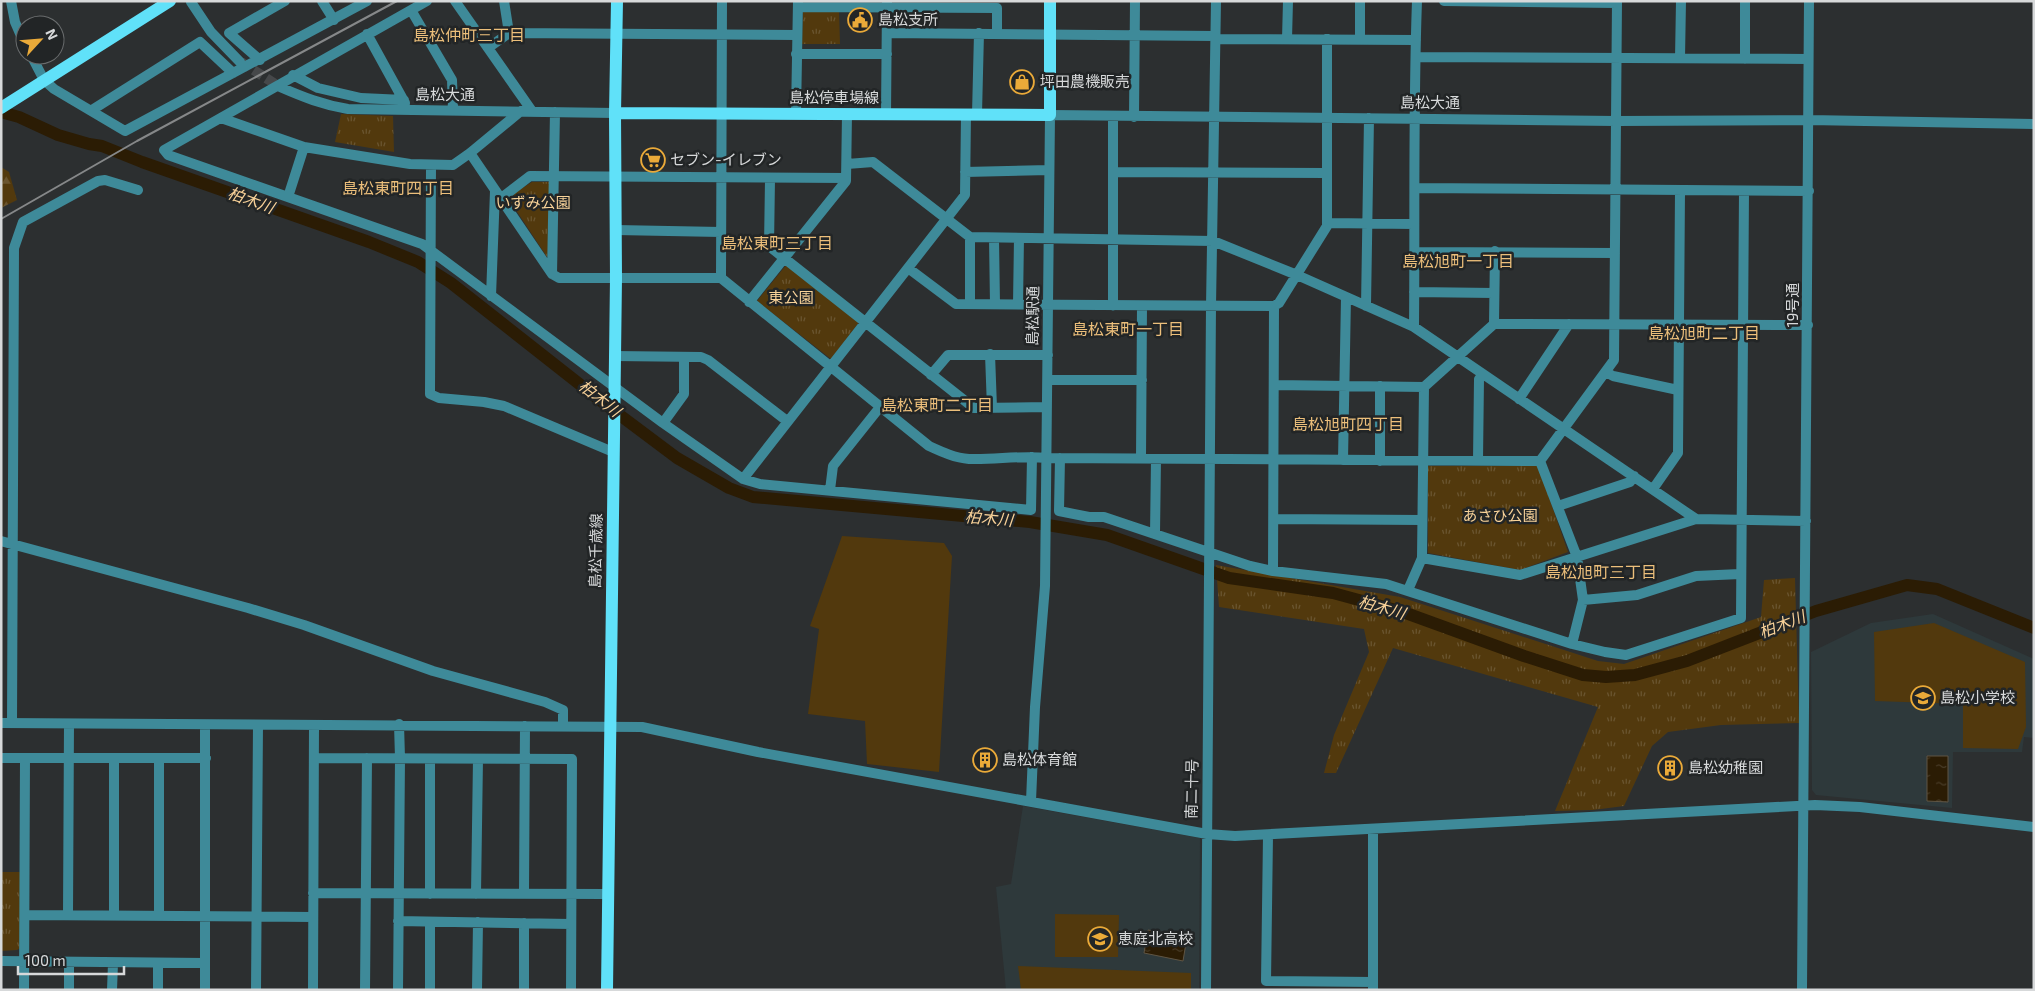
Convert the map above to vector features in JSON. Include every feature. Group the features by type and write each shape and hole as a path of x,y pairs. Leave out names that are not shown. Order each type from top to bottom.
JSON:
{"main road":[{"path":"4,106 170,1"},
{"path":"615,113 617,1"},
{"path":"1050,1 1050,115"},
{"name":"島松停車場線","path":"615,113 1050,115"},
{"name":"島松千歳線","path":"607,990 616,278 615,113"}],"street":[{"path":"260,60 230,33 284,1"},
{"path":"322,1 334,20"},
{"path":"36,65 44,80 54,89 125,131 367,1"},
{"path":"427,1 293,75 164,150 168,155 422,244 431,255 491,296 614,391 743,480 760,484 1031,510 1032,456"},
{"path":"221,118 304,147 410,164 453,164 527,111 488,48 455,1"},
{"path":"504,1 509,34"},
{"path":"720,278 722,1"},
{"path":"1134,117 1135,1"},
{"name":"南二十号","path":"1206,990 1211,306 1216,1"},
{"path":"1287,39 1288,1"},
{"path":"1360,1 1360,40"},
{"path":"1414,327 1416,188 1414,118 1417,1"},
{"path":"1444,1 1617,2 1614,360 1540,461"},
{"path":"1680,58 1681,1"},
{"path":"1745,1 1745,59"},
{"name":"19号通","path":"1802,990 1809,1"},
{"path":"191,2 211,32 240,62"},
{"path":"796,114 798,4 968,4 997,8 997,33"},
{"path":"886,114 887,4"},
{"path":"411,10 452,80 453,110"},
{"path":"743,480 787,421 832,368 965,195 965,172 979,33"},
{"path":"886,34 1049,33 1327,40 1416,40"},
{"path":"367,34 409,110"},
{"path":"488,48 509,34 616,36 797,35"},
{"path":"908,268 956,304 1274,306 1279,304 1327,223 1327,40"},
{"path":"92,110 200,42 234,73"},
{"path":"796,54 887,54"},
{"path":"1416,57 1808,59"},
{"path":"293,75 318,88 361,98 404,100"},
{"name":"島松大通","path":"280,87 326,106 348,109 615,113"},
{"path":"552,274 555,112"},
{"path":"749,302 846,181 847,114"},
{"name":"島松大通","path":"1050,115 1616,121 1809,120 2034,124"},
{"name":"島松駅通","path":"1031,801 1035,707 1044,601 1046,550 1050,115"},
{"path":"1113,116 1113,306"},
{"path":"1366,306 1369,118"},
{"path":"288,197 304,147"},
{"path":"470,153 552,274 559,278 720,278 929,446 946,454 969,459 1032,456 1047,458 1540,461"},
{"path":"847,164 873,162 970,237 1213,241 1297,275 1414,327 1696,519"},
{"path":"431,165 432,290 430,394 439,398 484,402 504,406 613,452"},
{"path":"965,172 1049,170"},
{"path":"1113,172 1326,173"},
{"path":"497,195 530,176 846,178"},
{"path":"770,179 769,246 931,376 974,408 1047,407"},
{"path":"138,190 105,180 98,181 23,222 14,248 13,543 6,723 642,727 758,752 1207,834 1235,836 1268,836 1804,805 1860,807 2034,828"},
{"path":"1416,188 1809,191"},
{"path":"1653,489 1678,453 1680,191"},
{"path":"1060,458 1059,511 1090,517 1104,517 1155,534 1209,558 1273,571 1386,584 1572,644 1605,652 1626,655 1741,618 1744,191"},
{"path":"491,296 497,195"},
{"path":"1327,223 1414,224"},
{"path":"616,230 721,232"},
{"path":"970,237 970,304"},
{"path":"994,238 995,304"},
{"path":"1018,304 1019,238"},
{"path":"1494,324 1495,251"},
{"path":"1415,252 1615,253"},
{"path":"1414,292 1494,293"},
{"path":"1343,460 1346,297"},
{"path":"1141,458 1142,306"},
{"path":"1273,571 1274,306"},
{"path":"1274,385 1424,387 1494,324 1808,325"},
{"path":"1519,399 1569,324"},
{"path":"990,354 992,408"},
{"path":"931,376 948,355 1048,355"},
{"path":"614,356 701,357 708,360 787,421"},
{"path":"663,423 684,394 684,357"},
{"path":"1606,372 1613,376 1678,390"},
{"path":"1478,460 1479,379 1483,374"},
{"path":"1048,380 1142,380"},
{"path":"1380,386 1380,461"},
{"path":"1408,590 1422,558 1424,387"},
{"path":"830,490 833,466 880,407"},
{"path":"1155,534 1156,459"},
{"path":"1540,461 1577,557 1584,600 1572,644"},
{"path":"1558,506 1630,482 1634,476"},
{"path":"1274,519 1422,520"},
{"path":"1422,558 1520,575 1696,519 1806,521"},
{"path":"1,541 248,608 304,625 433,671 545,702 563,710 563,726"},
{"path":"1584,600 1637,595 1696,576 1740,574"},
{"path":"68,915 69,724"},
{"path":"313,990 314,724"},
{"path":"398,990 399,724"},
{"path":"204,990 205,725"},
{"path":"256,990 258,725"},
{"path":"524,894 525,726"},
{"path":"1,758 206,758"},
{"path":"24,990 26,758"},
{"path":"114,758 114,916"},
{"path":"159,758 159,916"},
{"path":"314,758 572,760 571,990"},
{"path":"365,990 367,758"},
{"path":"430,759 430,894"},
{"path":"476,894 478,759"},
{"path":"1268,836 1266,981 1373,986 1373,829"},
{"path":"314,893 608,894"},
{"path":"25,915 313,917"},
{"path":"398,921 571,924"},
{"path":"430,922 430,990"},
{"path":"477,990 478,922"},
{"path":"524,923 524,990"},
{"path":"1,961 205,963"},
{"path":"68,990 69,962"},
{"path":"112,963 112,990"},
{"path":"158,963 158,990"}],"shaded area":[{"name":"島松小学校","path":"1933,614 2034,659 2034,738 2024,737 2022,752 1953,752 1952,808 1816,795 1812,790 1811,652 1871,623"},
{"name":"恵庭北高校","path":"1023,806 1200,838 1199,990 1006,990 996,887 1011,884"}],"green space":[{"path":"839,10 840,44 802,44 803,11"},
{"path":"341,114 393,116 394,152 335,142"},
{"path":"1,167 9,172 17,200 1,208"},
{"name":"いずみ公園","path":"532,182 550,182 550,252 547,257 510,201 516,192"},
{"name":"東公園","path":"787,264 860,321 831,359 757,301"},
{"name":"あさひ公園","path":"1428,466 1538,466 1568,552 1520,570 1428,553"},
{"path":"842,536 944,543 952,556 939,772 867,764 865,721 808,714 819,629 810,626"},
{"path":"1216,565 1400,597 1598,661 1624,664 1761,617 1764,580 1795,578 1799,723 1721,725 1668,732 1652,746 1624,806 1593,810 1555,811 1598,707 1393,648 1336,773 1324,773 1334,735 1369,652 1364,629 1219,607"},
{"path":"1934,623 2025,662 2026,727 2018,749 1963,748 1963,704 1875,701 1874,632"},
{"path":"1,872 20,872 20,948 17,950 1,951"},
{"path":"1055,914 1119,915 1118,957 1055,957"},
{"path":"1018,966 1191,973 1191,990 1021,990"}],"water":[{"path":"1927,756 1948,756 1948,802 1927,801"},
{"path":"1148,930 1187,937 1183,961 1144,953"}],"waterway":[{"name":"柏木川","path":"1,112 19,117 58,135 102,146 142,162 369,242 418,262 451,283 677,458 729,488 753,497 1030,522 1107,535 1229,578 1333,593 1403,612 1524,656 1583,675 1606,677 1635,675 1687,661 1816,611 1907,585 1937,589 2034,628"}],"tunnel":[{"path":"241,62 280,87"}],"railway":[{"path":"1,219 137,141 397,1"}],"place":[{"name":"島松支所","path":"860,20"},
{"name":"坪田農機販売","path":"1022,82"},
{"name":"セブン-イレブン","path":"653,160"},
{"name":"島松小学校","path":"1923,698"},
{"name":"島松体育館","path":"985,760"},
{"name":"島松幼稚園","path":"1670,768"},
{"name":"恵庭北高校","path":"1100,939"}],"district":[{"name":"島松仲町三丁目","path":"469,35"},
{"name":"島松東町四丁目","path":"398,188"},
{"name":"島松東町三丁目","path":"777,243"},
{"name":"島松旭町一丁目","path":"1458,261"},
{"name":"島松東町一丁目","path":"1128,329"},
{"name":"島松旭町二丁目","path":"1704,333"},
{"name":"島松東町二丁目","path":"937,405"},
{"name":"島松旭町四丁目","path":"1348,424"},
{"name":"島松旭町三丁目","path":"1601,572"}]}
